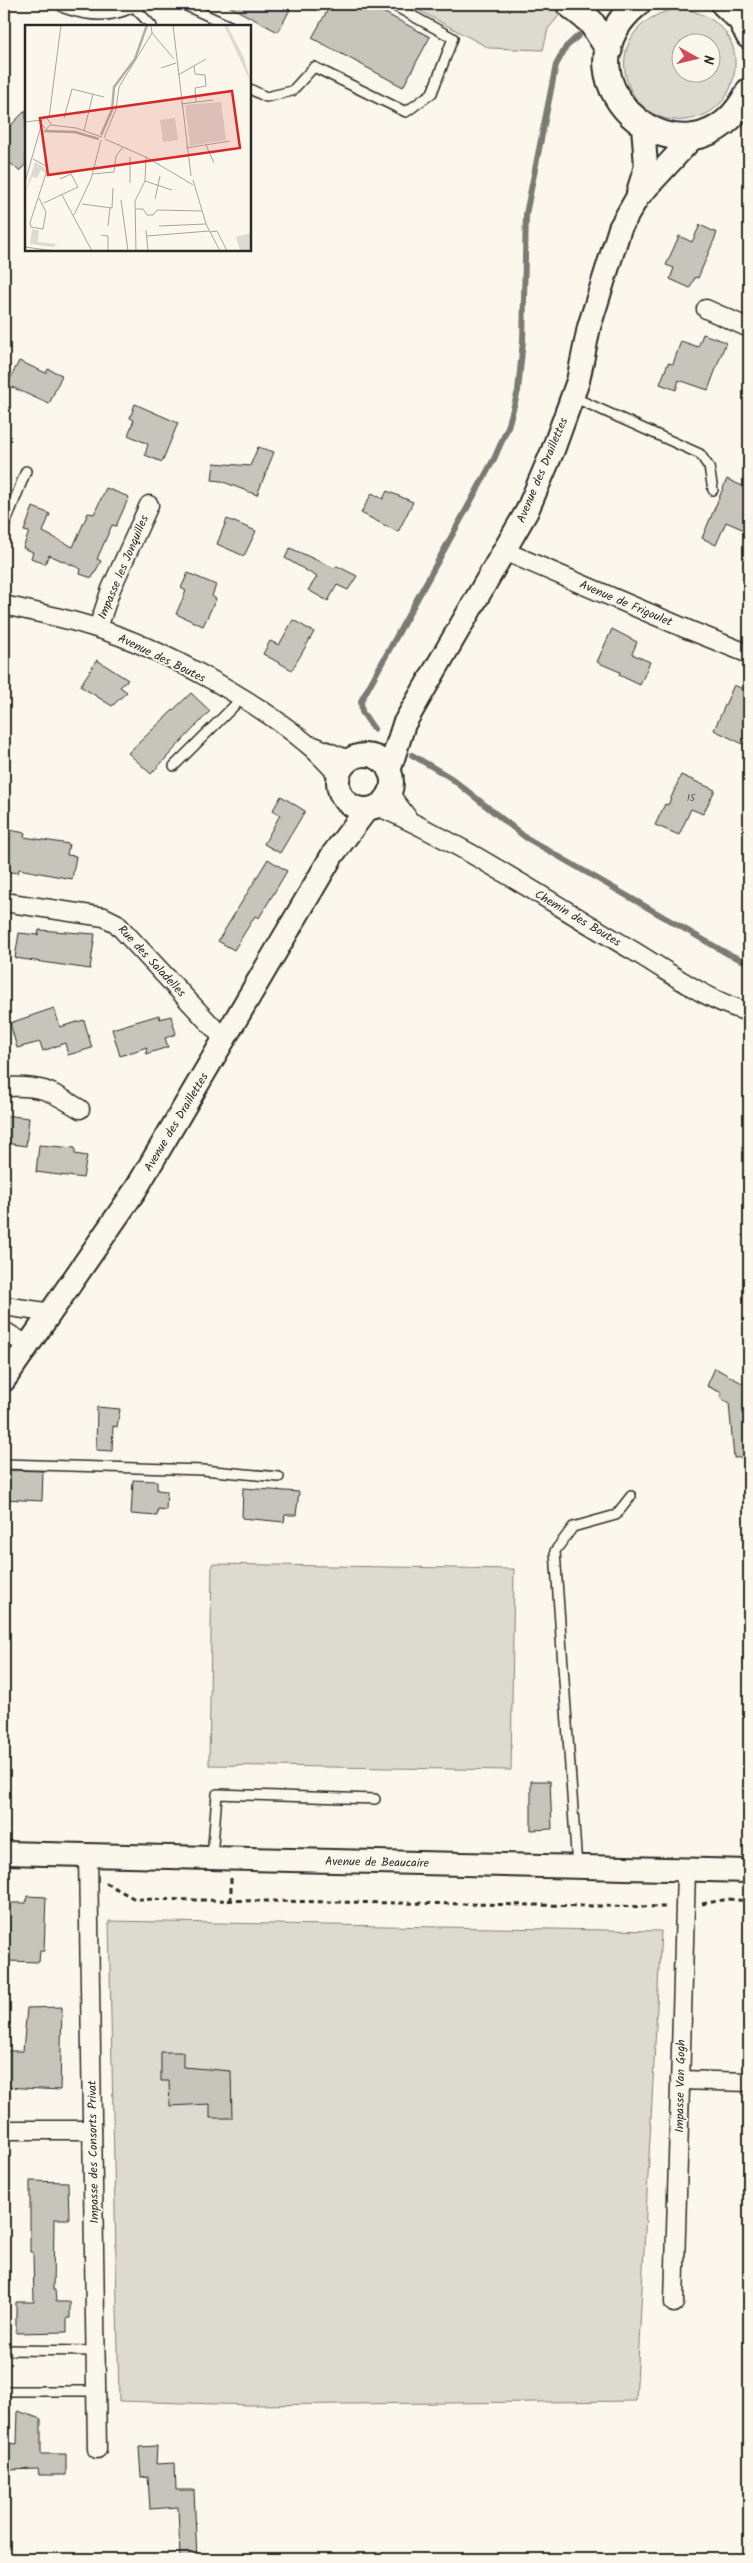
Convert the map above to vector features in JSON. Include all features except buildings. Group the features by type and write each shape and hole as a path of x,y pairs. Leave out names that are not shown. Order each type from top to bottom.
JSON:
{"main road":[{"path":"570,4 591,22 609,50"},
{"path":"637,4 623,17 614,33 609,50 608,72 614,94 626,112 643,126 660,134 677,137 695,136 717,128 742,113 749,91"},
{"path":"728,5 741,20 749,36"}],"street":[{"path":"66,4 80,9 100,11 120,8 130,4"},
{"name":"Avenue des Draillettes","path":"389,771 404,724 527,511 554,450 573,397 608,261 620,228 636,198 646,166 643,126"},
{"name":"Avenue des Draillettes","path":"636,198 695,136"},
{"path":"706,309 749,328"},
{"name":"Impasse les Jonquilles","path":"98,628 112,589 149,505"},
{"name":"Avenue de Frigoulet","path":"504,551 749,654"},
{"name":"Avenue des Boutes","path":"4,605 98,628 148,649 242,698 344,768"},
{"name":"Avenue des Draillettes","path":"371,756 404,724"},
{"path":"371,756 385,764 389,771 391,786 370,803 339,790 344,768 356,757 371,756"},
{"name":"Avenue des Draillettes","path":"4,1380 136,1189 333,854 370,803"},
{"name":"Chemin des Boutes","path":"370,803 409,820 684,981 730,1006 749,1012"},
{"name":"Rue des Saladelles","path":"4,902 104,917 116,923 225,1040"},
{"path":"4,1087 40,1088 52,1092 80,1109"},
{"path":"4,1306 52,1313"},
{"path":"4,1331 29,1346"},
{"name":"Avenue de Beaucaire","path":"4,1853 88,1864 212,1858 749,1871"},
{"name":"Impasse des Consorts Privat","path":"88,1864 97,2449"},
{"name":"Impasse Van Gogh","path":"674,2303 686,1870"},
{"path":"680,2080 749,2082"},
{"path":"4,2130 92,2130"}],"lane":[{"path":"130,4 151,25"},
{"path":"182,4 228,25"},
{"path":"251,90 266,98 292,91 314,67 406,112 432,93 453,38 391,4"},
{"path":"573,397 700,454 709,467 713,490"},
{"path":"4,526 26,472"},
{"path":"174,766 242,698"},
{"path":"4,1464 203,1470 279,1477"},
{"path":"577,1867 555,1551 573,1527 616,1516 631,1496"},
{"path":"212,1858 217,1794 374,1799"},
{"path":"4,2350 96,2351"},
{"path":"4,2391 96,2391"}],"path":[{"path":"88,1864 135,1899 685,1907 728,1899 749,1901"}],"shaded area":[{"path":"407,4 547,4 562,12 548,29 543,50 489,48"},
{"path":"680,8 707,17 717,24 726,32 735,55 732,83 724,99 710,112 699,117 673,120 651,112 635,97 626,78 625,56 633,35 651,18"},
{"path":"212,1564 514,1569 511,1770 209,1765"},
{"path":"109,1921 661,1931 636,2401 249,2405 119,2401"}],"waterway":[{"path":"374,729 362,712 361,701 494,459 508,427 518,391 523,341 526,214 556,65 566,47 579,35"},
{"path":"412,755 451,778 525,837 728,954 749,963"}]}
